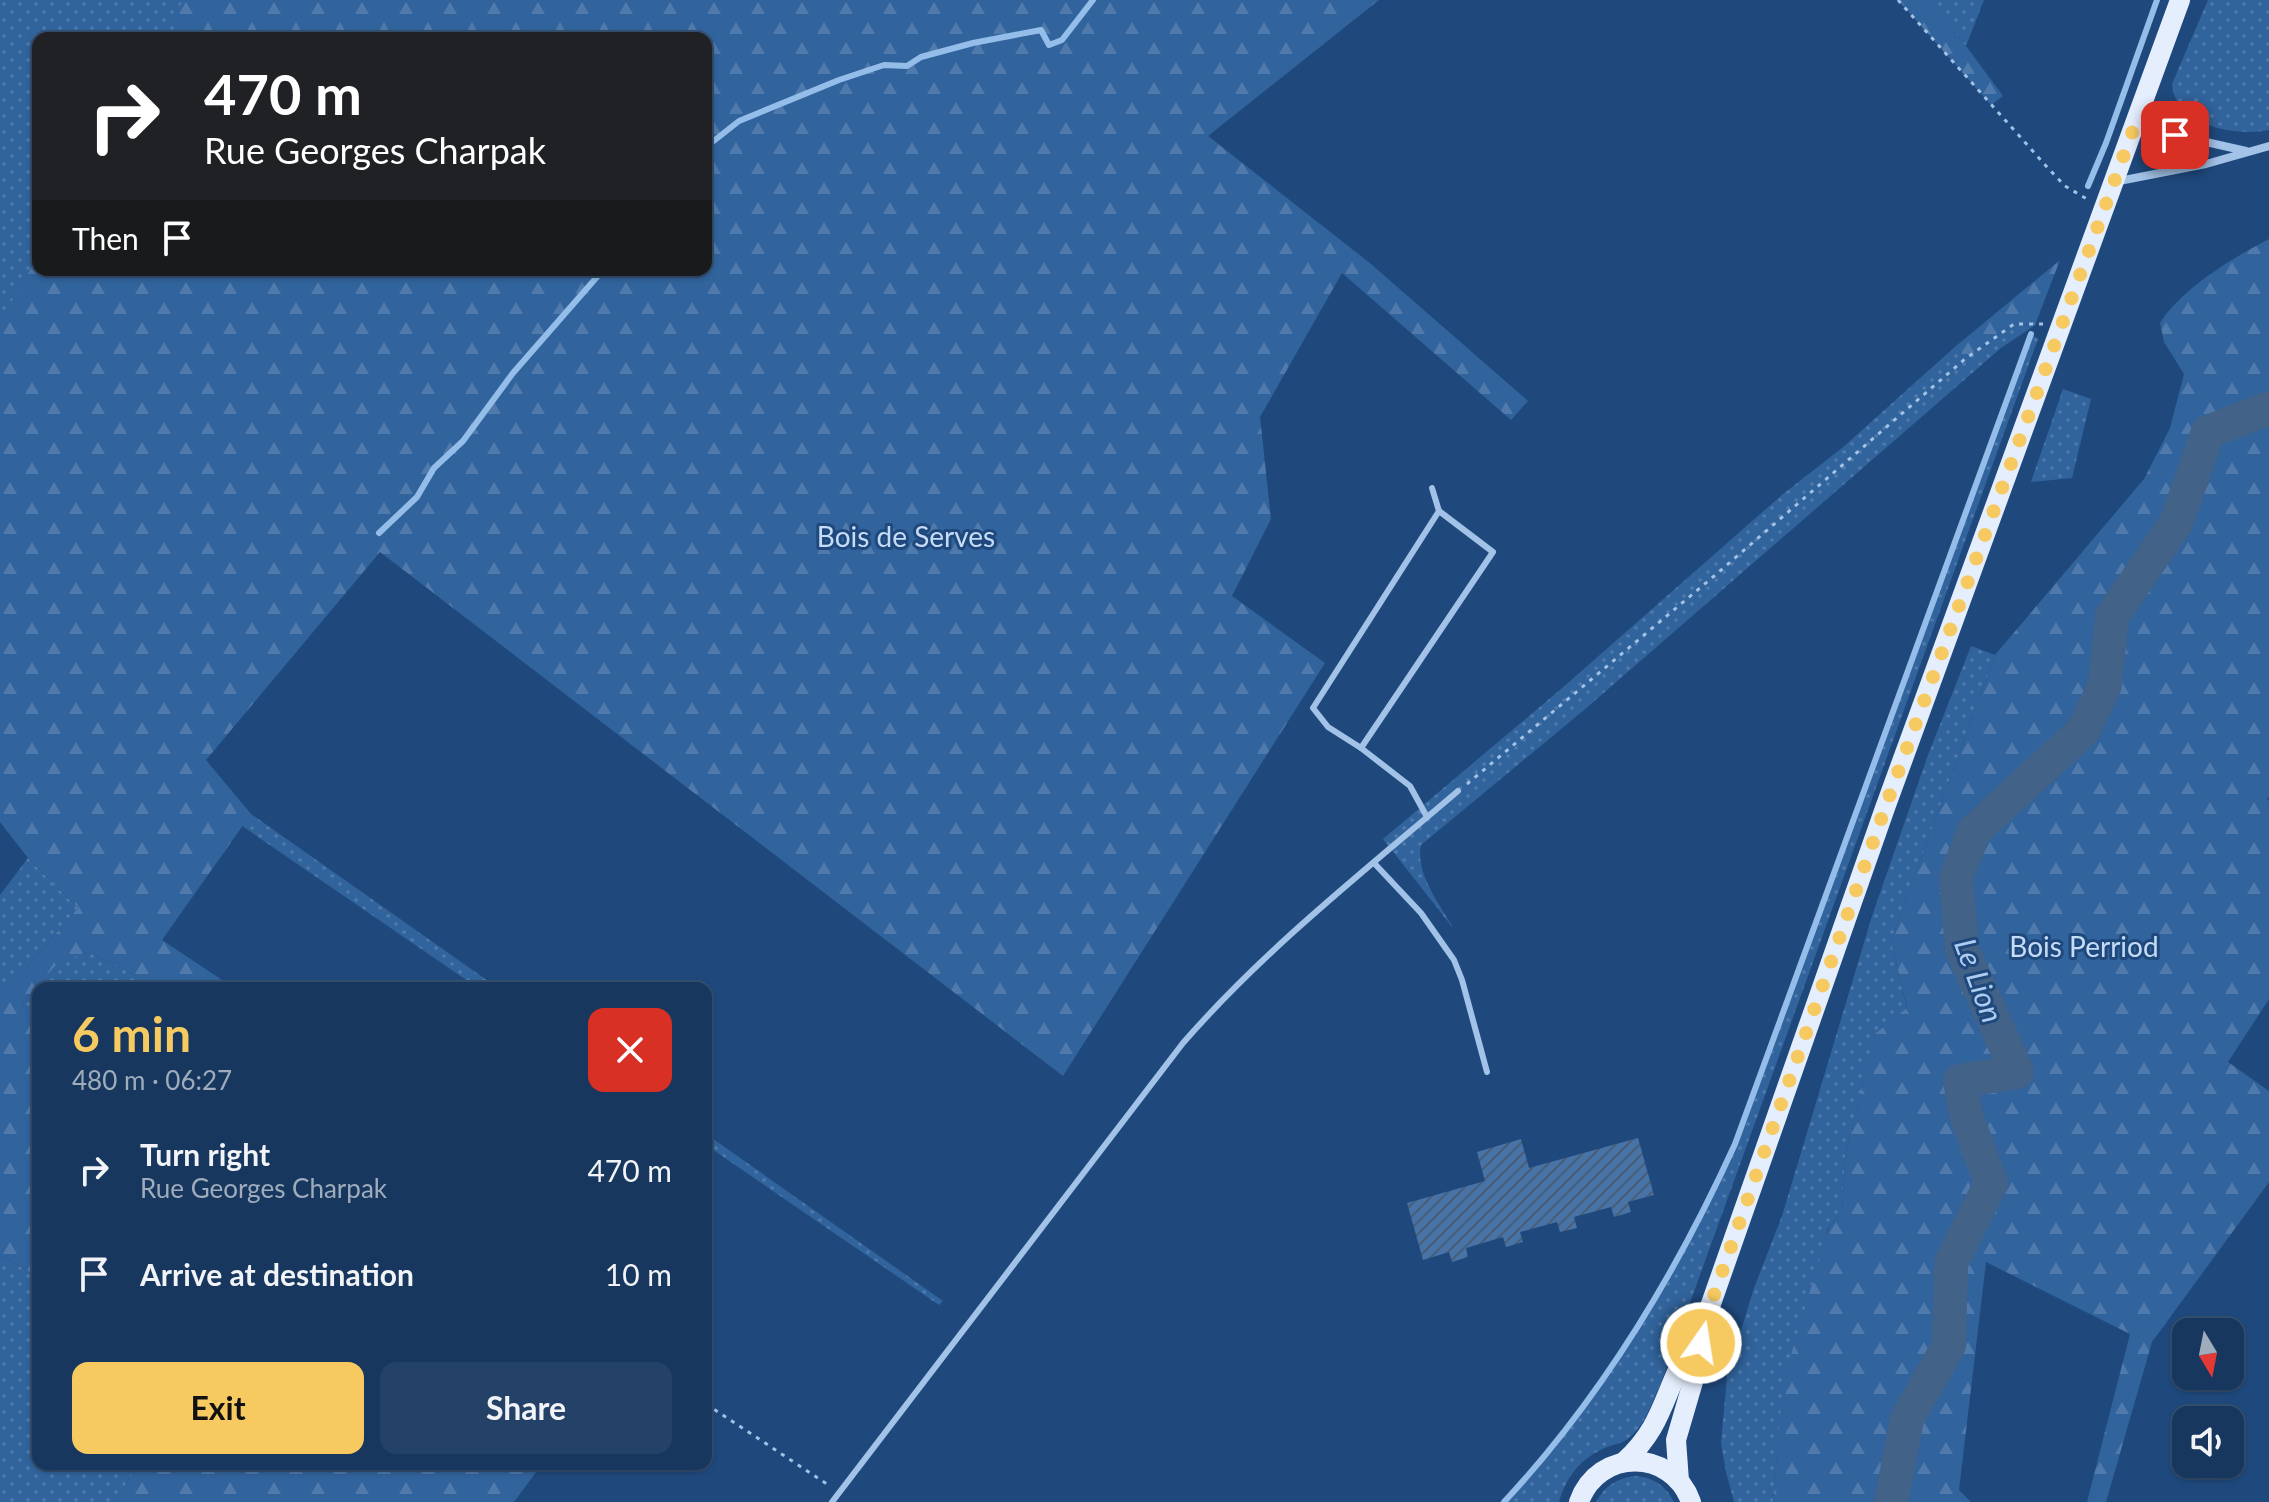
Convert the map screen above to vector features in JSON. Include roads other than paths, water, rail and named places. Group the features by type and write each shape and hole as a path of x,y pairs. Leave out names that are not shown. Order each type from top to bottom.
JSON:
{"main road":[{"path":"1679,1481 1676,1440 1697,1368 1706,1318 1879,823 2180,0"},
{"path":"1579,1502 1594,1477 1624,1462 1655,1425 1680,1364 1706,1318"},
{"path":"1624,1462 1650,1463 1666,1469 1679,1481 1691,1502"}],"street":[{"path":"2136,122 2175,135 2247,151"},
{"path":"2114,182 2206,164 2269,146"}],"lane":[{"path":"1361,748 1493,552 1439,511 1432,488"},
{"path":"1427,817 1410,786 1328,727 1313,708 1439,511"},
{"path":"832,1502 1183,1043 1219,1002 1458,791"},
{"path":"1374,863 1421,913 1454,960 1466,990 1487,1072"}],"waterway":[{"path":"712,142 739,121 884,65 907,66 921,57 973,43 1041,30 1049,45 1062,40 1093,0"},
{"path":"2088,186 2157,0"},
{"path":"379,533 417,497 434,468 463,441 513,373 598,276"},
{"path":"1504,1502 1540,1462 1605,1377 1662,1287 1735,1144 2031,334"},
{"name":"Le Lion","path":"1891,1502 1907,1419 1949,1345 1951,1263 1991,1183 1966,1115 1960,1081 2017,1072 1962,949 1956,877 1974,831 2083,731 2105,685 2112,616 2176,523 2208,432 2269,408"}],"park label":[{"name":"Bois de Serves","path":"906,536"},
{"name":"Bois Perriod","path":"2084,946"}]}
